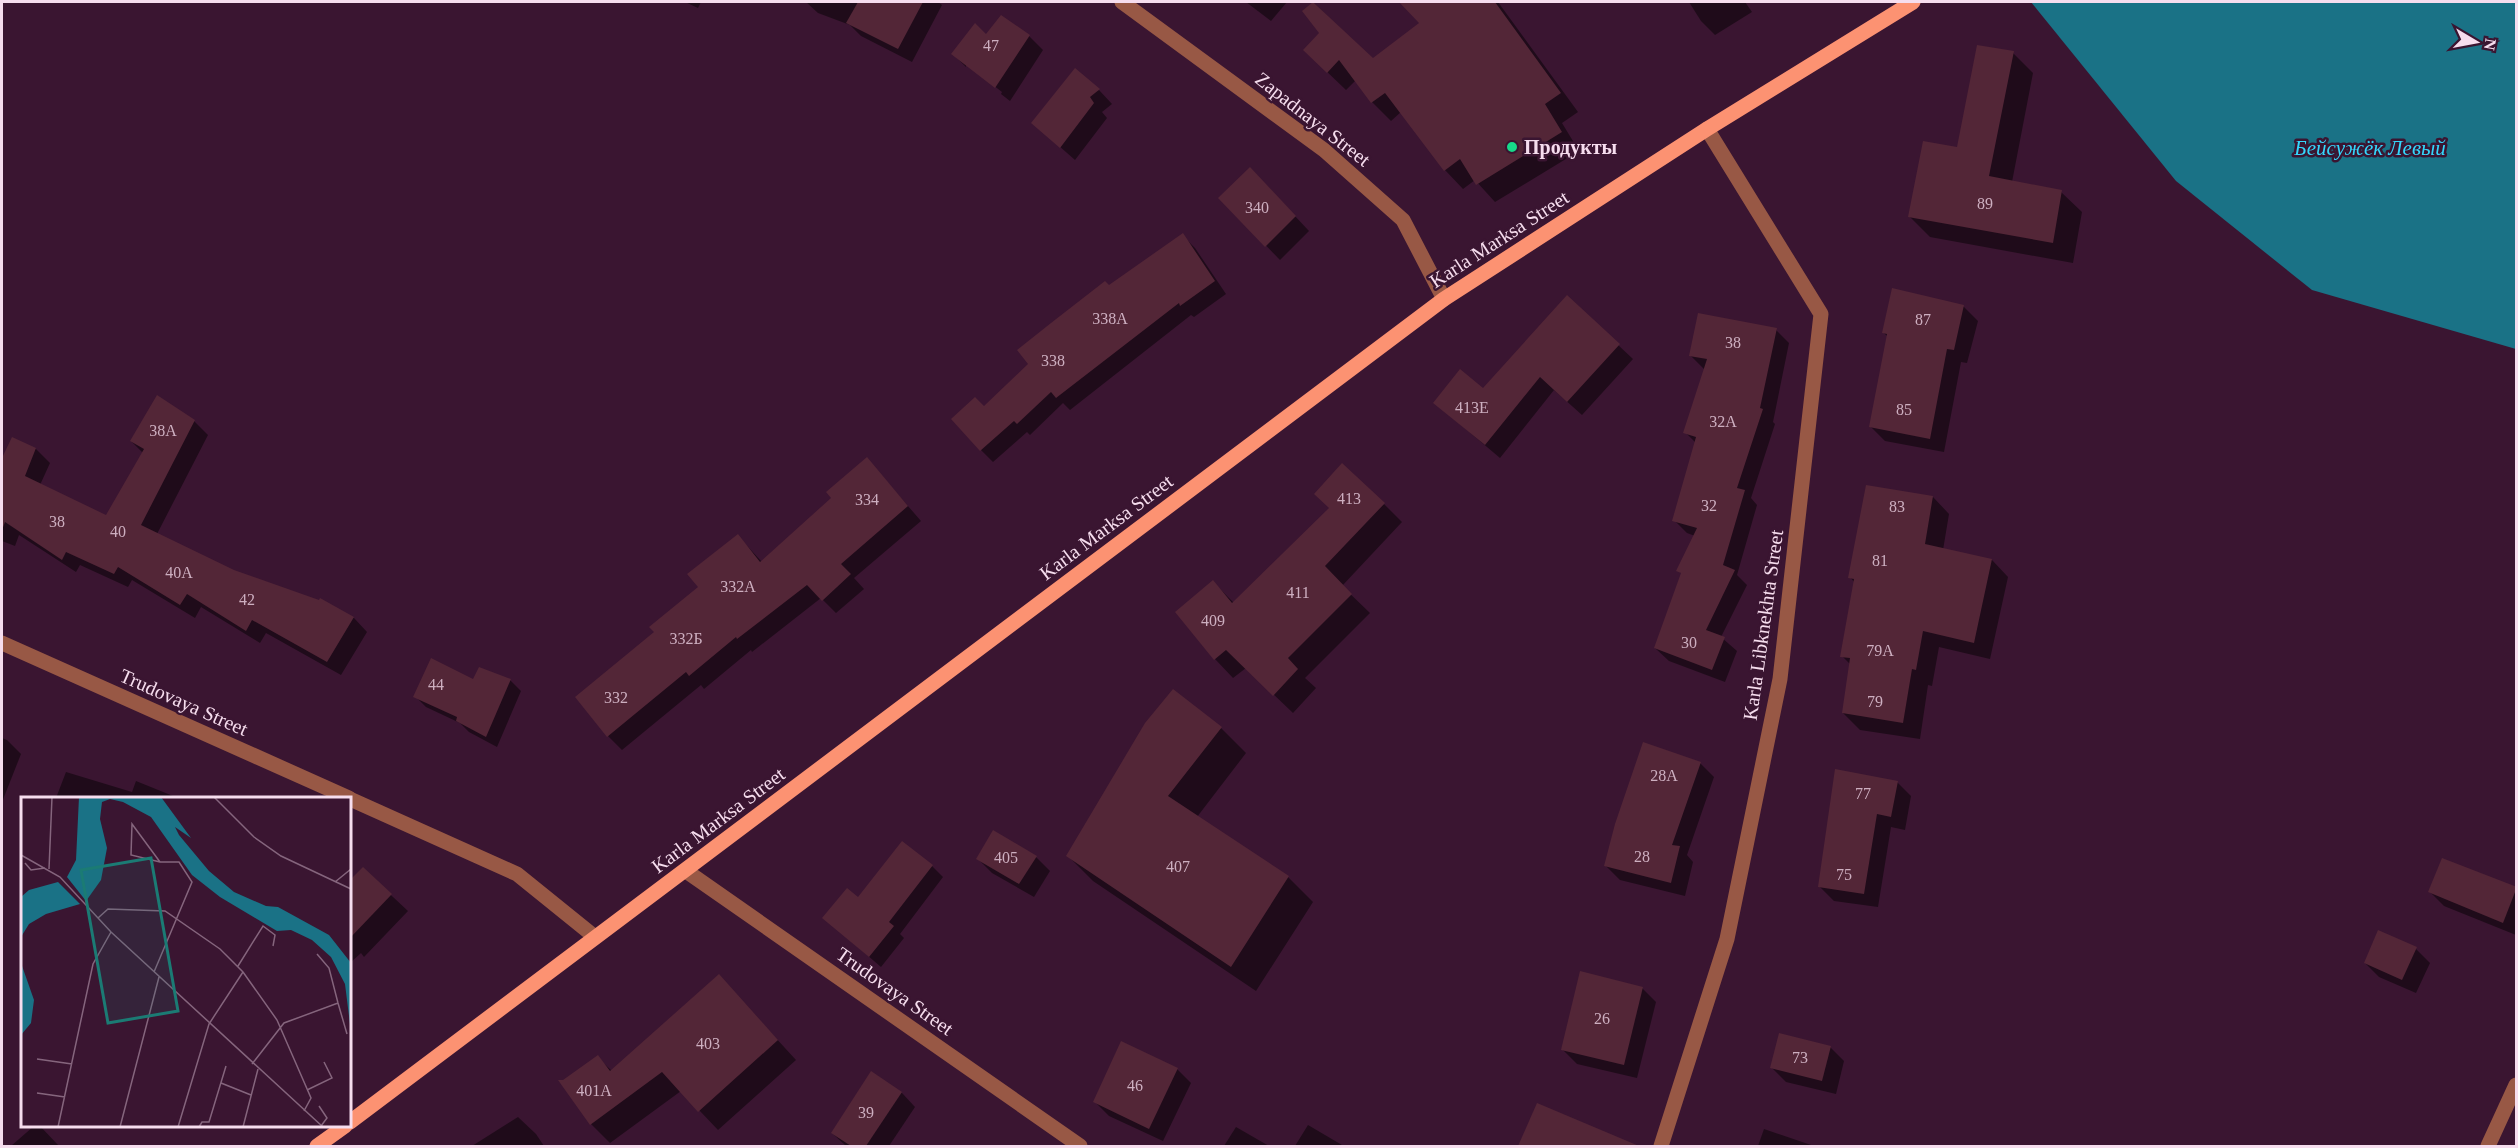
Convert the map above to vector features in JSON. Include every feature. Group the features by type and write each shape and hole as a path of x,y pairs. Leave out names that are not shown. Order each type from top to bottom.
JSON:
{"main road":[{"name":"Karla Marksa Street","path":"351,1121 1444,299 1707,129 1913,2"},
{"path":"317,1146 342,1127"}],"street":[{"name":"Zapadnaya Street","path":"1122,2 1324,150 1403,220 1444,299"},
{"name":"Karla Libknekhta Street","path":"1661,1146 1727,939 1780,679 1821,314 1707,129"},
{"name":"Trudovaya Street","path":"2,643 345,797"},
{"name":"Trudovaya Street","path":"351,800 517,874 595,937"},
{"name":"Trudovaya Street","path":"686,871 1080,1146"},
{"path":"2488,1146 2517,1085"}],"water":[{"name":"Бейсужёк Левый","path":"2031,2 2516,2 2516,349 2312,290 2176,181"}],"building":[{"path":"858,2 923,2 898,49 846,23"},
{"path":"1313,2 1373,58 1419,23 1399,2 1495,2 1561,93 1545,104 1562,132 1476,185 1460,159 1444,171 1385,93 1371,103 1339,60 1327,73 1303,50 1319,33 1302,11"},
{"path":"1001,15 1030,35 995,88 951,54 975,23 986,34"},
{"path":"1977,45 2014,51 1989,176 2062,190 2053,243 1908,217 1923,141 1957,147"},
{"path":"1075,68 1100,89 1090,97 1094,103 1060,148 1031,123"},
{"path":"1250,167 1296,216 1265,247 1218,198"},
{"path":"1183,233 1215,281 1180,306 1179,303 1056,398 1051,392 1017,424 1014,421 980,451 951,419 975,397 984,406 1028,364 1017,350 1105,281 1109,285"},
{"path":"1892,288 1964,305 1954,350 1947,349 1930,439 1869,427 1887,334 1882,333"},
{"path":"1567,295 1620,344 1567,402 1540,377 1485,445 1433,403 1460,369 1483,388"},
{"path":"1698,313 1777,328 1760,408 1763,409 1737,488 1745,490 1723,565 1735,570 1706,630 1725,637 1712,670 1654,648 1681,573 1676,571 1697,528 1672,521 1696,437 1683,433 1707,359 1689,356"},
{"path":"157,395 195,420 141,525 234,570 319,600 320,598 354,617 327,662 252,620 246,631 187,594 180,605 118,567 114,574 66,552 62,560 5,522 2,530 2,458 12,437 36,448 25,476 106,515 144,449 130,441"},
{"path":"867,457 908,506 841,564 851,574 822,601 807,585 737,639 736,637 689,676 686,672 607,737 575,697 654,632 649,627 698,587 687,574 738,534 760,562 831,498 826,492"},
{"path":"1342,463 1385,503 1325,566 1352,594 1288,658 1298,669 1273,696 1226,650 1214,660 1175,612 1213,580 1232,603 1329,508 1314,494"},
{"path":"1866,485 1933,496 1925,544 1992,559 1974,643 1923,631 1916,670 1912,669 1903,723 1842,713 1850,658 1840,657 1854,579 1848,578"},
{"path":"431,658 473,679 479,667 511,679 486,737 456,721 457,717 413,697"},
{"path":"1173,689 1222,727 1168,796 1289,876 1231,967 1066,856 1145,723"},
{"path":"1643,742 1701,762 1672,845 1680,846 1671,883 1604,866 1615,824"},
{"path":"1835,769 1898,781 1891,817 1877,814 1864,894 1818,887"},
{"path":"993,830 1037,856 1019,884 976,859"},
{"path":"902,841 933,865 889,922 894,926 869,957 822,918 847,888 858,897"},
{"path":"2442,858 2517,887 2503,923 2428,892"},
{"path":"363,867 392,894 351,937 351,879"},
{"path":"2378,930 2417,947 2402,980 2364,963"},
{"path":"1580,971 1643,987 1624,1065 1561,1050"},
{"path":"719,974 778,1040 698,1112 662,1072 590,1125 558,1080 563,1080 598,1055 610,1071"},
{"path":"1779,1033 1831,1046 1822,1081 1770,1068"},
{"path":"1121,1041 1178,1068 1149,1129 1093,1102"},
{"path":"871,1071 902,1092 866,1146 851,1146 831,1133"},
{"path":"1537,1103 1639,1146 1518,1146"}],"place":[{"name":"Продукты","path":"1512,147"}]}
